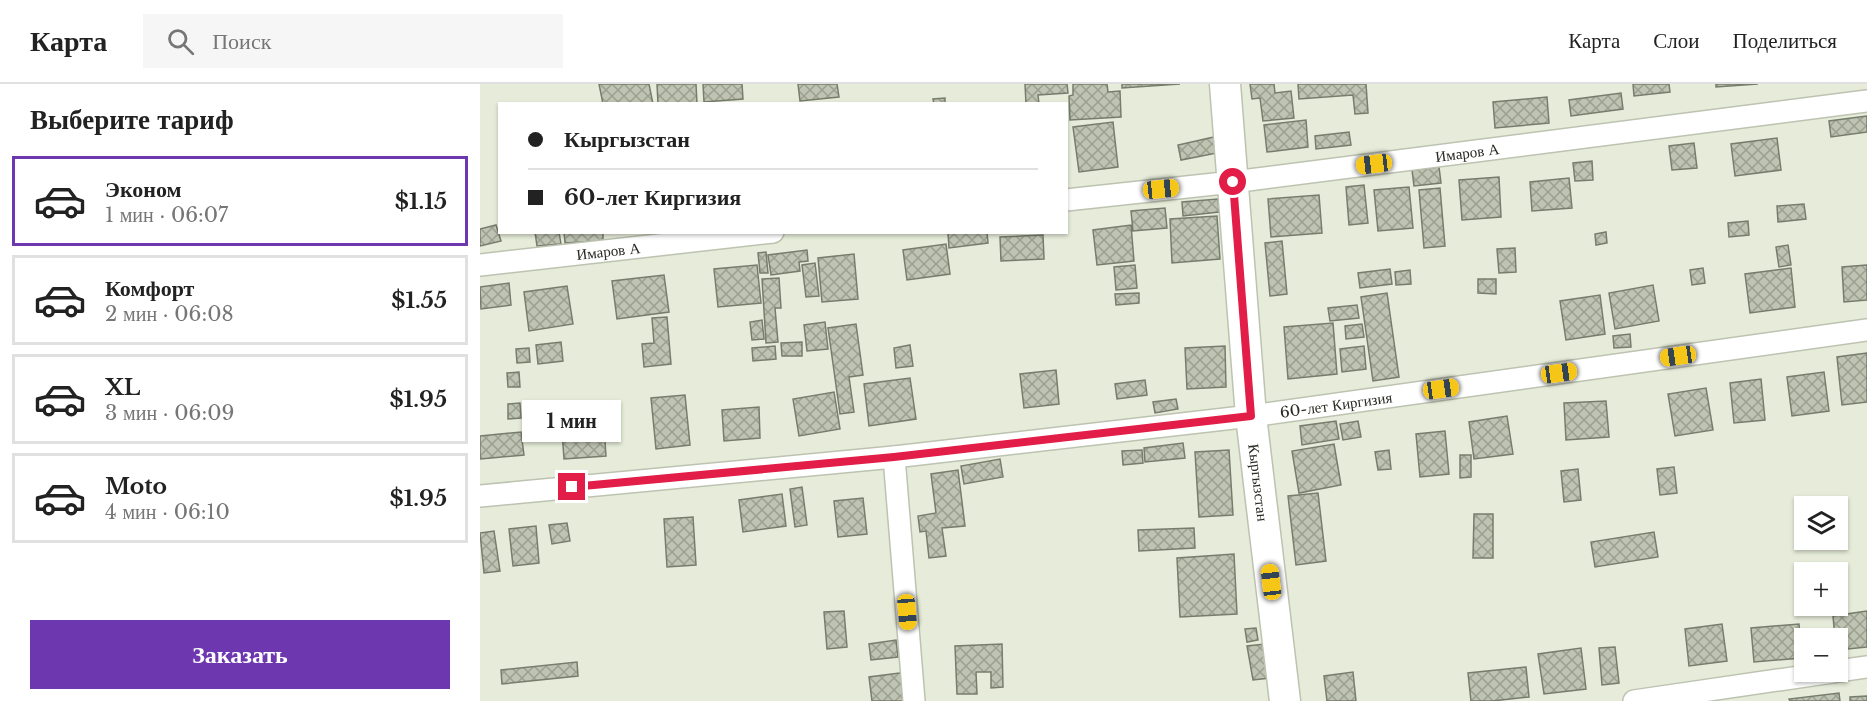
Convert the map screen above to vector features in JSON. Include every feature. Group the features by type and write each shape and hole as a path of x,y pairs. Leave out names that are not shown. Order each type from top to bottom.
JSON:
{"street":[{"name":"Кыргызстан","path":"1225,84 1251,416 1285,701"},
{"name":"Имаров А","path":"1068,200 1233,182 1867,101"},
{"name":"Имаров А","path":"480,265 755,234"},
{"name":"60-лет Киргизия","path":"480,496 894,457 1251,416 1867,330"},
{"path":"894,457 914,701"},
{"path":"1848,670 1867,667"},
{"path":"1634,701 1794,678"}],"building":[{"path":"599,84 649,84 653,102 603,102"},
{"path":"657,84 696,84 697,102 658,102"},
{"path":"703,84 742,84 743,99 704,102"},
{"path":"798,84 837,84 839,97 800,101"},
{"path":"1025,84 1067,84 1068,93 1038,95 1039,102 1026,102"},
{"path":"1073,84 1107,84 1108,92 1120,91 1121,117 1070,120 1069,96 1073,95"},
{"path":"1122,84 1180,84 1122,88"},
{"path":"1250,84 1274,84 1275,93 1291,91 1294,118 1263,121 1260,98 1252,99"},
{"path":"1298,84 1366,84 1368,113 1355,114 1353,95 1299,99"},
{"path":"1633,84 1669,84 1670,92 1634,96"},
{"path":"1716,84 1758,84 1716,87"},
{"path":"1621,93 1623,109 1571,116 1569,100"},
{"path":"1547,97 1549,123 1495,128 1493,102"},
{"path":"945,98 945,102 934,102 933,99"},
{"path":"1867,116 1867,132 1831,137 1829,121"},
{"path":"1306,120 1308,147 1267,152 1264,125"},
{"path":"1113,122 1118,167 1079,172 1073,127"},
{"path":"1349,132 1351,145 1316,149 1315,136"},
{"path":"1214,137 1217,153 1181,160 1178,145"},
{"path":"1777,138 1781,170 1735,176 1731,144"},
{"path":"1694,143 1697,168 1672,170 1669,146"},
{"path":"1592,161 1593,180 1575,181 1573,163"},
{"path":"1439,167 1441,183 1414,186 1412,170"},
{"path":"1499,177 1501,217 1462,220 1459,180"},
{"path":"1569,178 1572,208 1532,211 1530,182"},
{"path":"1364,185 1368,223 1349,225 1346,187"},
{"path":"1409,187 1413,228 1378,231 1374,190"},
{"path":"1440,188 1445,246 1424,248 1419,190"},
{"path":"1319,195 1322,233 1271,237 1268,199"},
{"path":"1218,199 1219,212 1183,216 1182,202"},
{"path":"1804,204 1806,219 1778,222 1777,206"},
{"path":"1165,208 1167,228 1133,231 1131,211"},
{"path":"1217,216 1220,259 1172,263 1170,219"},
{"path":"1748,221 1749,235 1729,237 1728,223"},
{"path":"496,225 501,241 480,246 480,229"},
{"path":"1131,225 1134,261 1097,265 1093,230"},
{"path":"1606,232 1607,243 1596,245 1595,234"},
{"path":"535,234 559,234 561,244 537,246"},
{"path":"564,234 603,234 603,241 565,243"},
{"path":"948,234 987,234 988,243 949,248"},
{"path":"1043,235 1044,259 1001,261 1000,237"},
{"path":"1282,241 1287,294 1270,296 1265,243"},
{"path":"946,244 950,274 907,280 903,250"},
{"path":"1788,245 1791,265 1779,267 1776,247"},
{"path":"1515,248 1516,272 1499,273 1497,249"},
{"path":"807,250 808,261 799,262 800,271 771,275 768,255"},
{"path":"766,252 768,273 760,273 758,253"},
{"path":"854,254 858,299 822,302 818,258"},
{"path":"815,263 819,296 806,297 802,265"},
{"path":"757,265 761,303 718,307 714,269"},
{"path":"1135,265 1137,288 1116,290 1114,267"},
{"path":"1867,265 1867,300 1844,302 1842,267"},
{"path":"1703,268 1705,283 1692,285 1690,270"},
{"path":"1791,268 1795,307 1750,313 1745,274"},
{"path":"1390,269 1392,284 1360,288 1358,273"},
{"path":"1410,270 1411,284 1396,285 1395,272"},
{"path":"664,275 669,312 617,319 612,281"},
{"path":"779,278 781,308 775,308 778,342 766,343 762,279"},
{"path":"1478,279 1496,279 1496,294 1478,293"},
{"path":"509,283 511,305 481,309 480,287"},
{"path":"1653,285 1659,321 1615,329 1609,293"},
{"path":"567,286 573,324 529,331 524,292"},
{"path":"1139,293 1139,303 1116,305 1115,294"},
{"path":"1387,293 1399,377 1373,381 1361,297"},
{"path":"1600,295 1605,334 1566,340 1560,301"},
{"path":"1357,305 1359,318 1330,321 1328,308"},
{"path":"667,317 671,364 644,367 642,344 654,343 652,318"},
{"path":"762,320 764,339 752,340 750,322"},
{"path":"825,322 828,349 807,351 804,325"},
{"path":"1333,323 1337,374 1288,379 1284,327"},
{"path":"856,324 863,375 849,377 854,412 840,414 828,328"},
{"path":"1362,324 1364,337 1346,339 1345,326"},
{"path":"1630,334 1631,347 1614,348 1613,336"},
{"path":"561,342 563,361 538,364 536,345"},
{"path":"802,342 802,356 782,356 781,343"},
{"path":"910,345 913,366 896,368 894,348"},
{"path":"775,346 776,359 753,361 752,348"},
{"path":"1225,346 1226,387 1187,389 1185,348"},
{"path":"1364,346 1366,369 1342,372 1340,349"},
{"path":"529,348 530,362 517,363 516,349"},
{"path":"1867,353 1867,402 1842,405 1837,357"},
{"path":"1056,370 1059,404 1024,408 1020,374"},
{"path":"519,372 520,387 508,387 507,373"},
{"path":"1824,372 1829,411 1792,416 1787,377"},
{"path":"910,378 916,419 869,426 864,384"},
{"path":"1761,379 1765,420 1734,423 1730,383"},
{"path":"1145,380 1147,395 1117,399 1115,384"},
{"path":"1706,388 1713,430 1675,436 1668,394"},
{"path":"834,392 840,429 799,436 793,399"},
{"path":"685,395 690,445 656,449 651,398"},
{"path":"1176,399 1178,409 1155,413 1153,402"},
{"path":"1606,401 1609,437 1566,440 1564,403"},
{"path":"520,403 521,418 508,419 508,404"},
{"path":"759,407 760,438 724,441 722,410"},
{"path":"603,412 606,456 564,459 562,432 574,431 573,413"},
{"path":"1507,416 1513,454 1474,459 1469,422"},
{"path":"1336,421 1339,439 1302,445 1300,426"},
{"path":"1358,421 1361,437 1343,440 1340,424"},
{"path":"1445,431 1449,474 1420,477 1416,434"},
{"path":"521,432 524,455 480,459 480,436"},
{"path":"1183,443 1185,458 1145,462 1144,448"},
{"path":"1334,444 1341,485 1299,493 1292,451"},
{"path":"1142,450 1143,463 1123,465 1122,451"},
{"path":"1229,450 1233,515 1199,517 1195,452"},
{"path":"1389,450 1391,469 1378,470 1375,452"},
{"path":"1460,455 1471,455 1471,477 1460,478"},
{"path":"1000,459 1003,477 964,484 961,466"},
{"path":"1674,467 1677,493 1660,495 1657,469"},
{"path":"1578,469 1581,500 1564,502 1561,471"},
{"path":"958,470 965,526 942,528 946,556 929,558 926,531 920,532 918,516 936,513 931,474"},
{"path":"802,487 807,525 795,527 790,489"},
{"path":"1318,493 1326,561 1296,565 1288,496"},
{"path":"782,494 786,526 743,532 739,500"},
{"path":"863,498 867,534 838,537 834,501"},
{"path":"1474,514 1493,514 1493,558 1473,558"},
{"path":"693,517 696,565 667,567 664,519"},
{"path":"567,523 570,541 552,544 549,525"},
{"path":"536,526 539,563 513,566 509,529"},
{"path":"1194,528 1195,548 1139,551 1138,530"},
{"path":"494,531 500,571 484,573 480,533"},
{"path":"1654,532 1658,557 1595,567 1591,542"},
{"path":"1234,554 1237,614 1180,617 1177,558"},
{"path":"844,611 847,647 827,649 824,612"},
{"path":"1867,611 1867,647 1848,649 1848,628 1834,628 1833,616 1848,616 1848,614"},
{"path":"1722,624 1727,661 1689,666 1685,629"},
{"path":"1799,624 1799,628 1794,628 1794,659 1754,662 1751,628"},
{"path":"1256,628 1258,640 1247,642 1245,629"},
{"path":"896,640 898,657 871,660 869,644"},
{"path":"1002,644 1003,687 991,688 991,672 976,672 977,694 957,694 955,646"},
{"path":"1265,644 1270,678 1253,680 1247,646"},
{"path":"1615,647 1619,683 1602,685 1599,648"},
{"path":"1581,648 1586,689 1544,694 1538,654"},
{"path":"577,662 578,676 502,684 501,670"},
{"path":"1526,667 1529,697 1471,701 1468,673"},
{"path":"907,672 911,701 872,701 869,677"},
{"path":"1353,672 1356,701 1327,701 1324,676"},
{"path":"1839,693 1840,701 1790,701 1789,699"},
{"path":"1867,696 1867,701 1850,701 1850,697"}],"route":[{"path":"572,487 894,457 1251,416 1233,182"}]}
